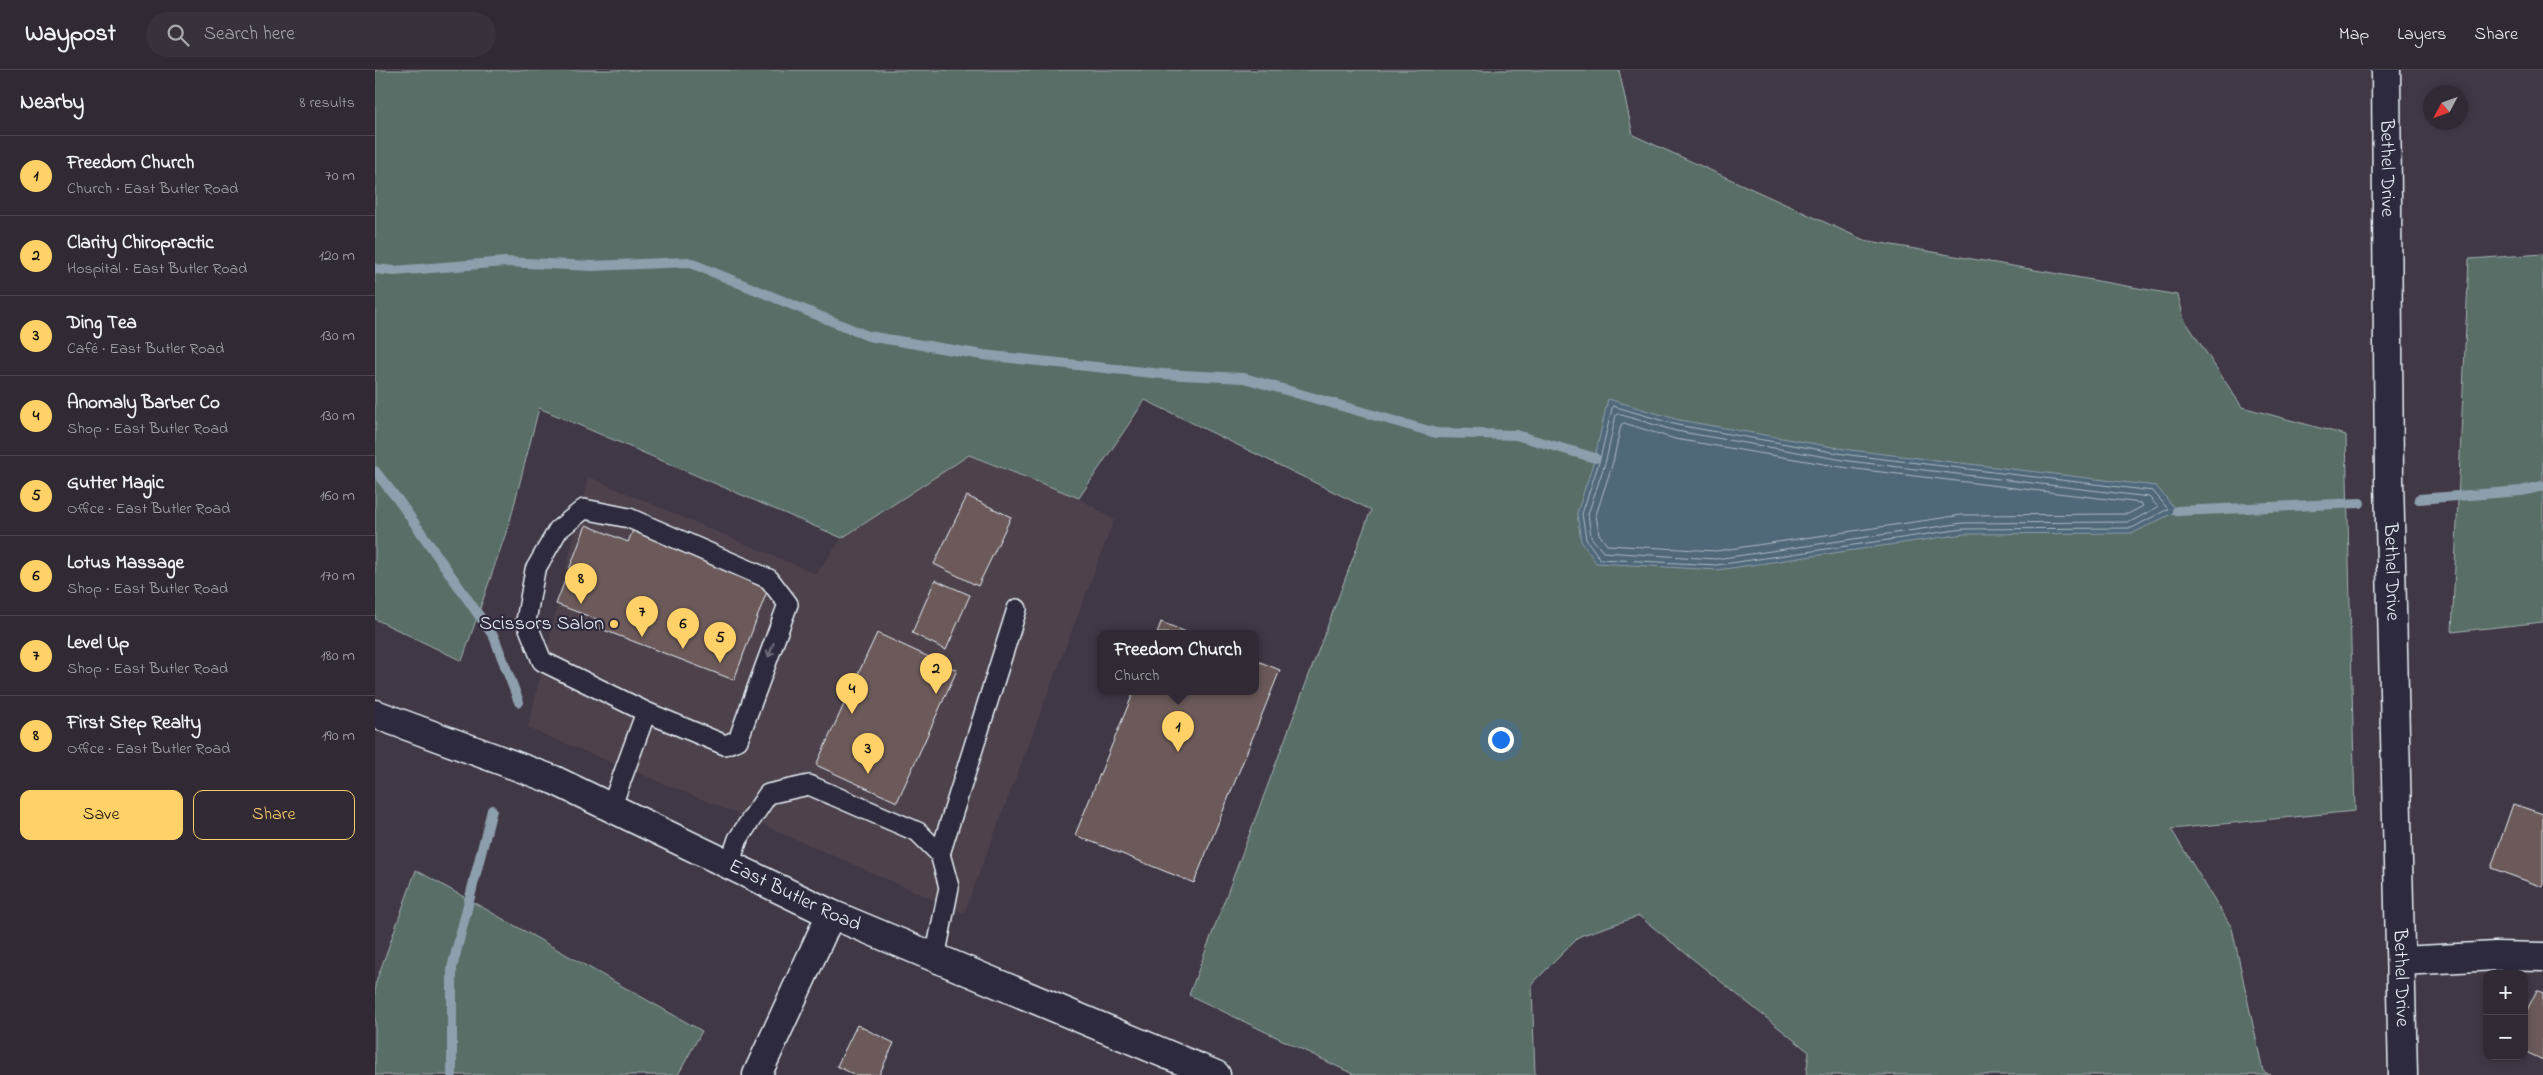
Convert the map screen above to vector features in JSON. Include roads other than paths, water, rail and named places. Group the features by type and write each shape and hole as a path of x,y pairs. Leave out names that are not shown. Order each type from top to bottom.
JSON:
{"street":[{"name":"Bethel Drive","path":"2386,70 2389,479 2403,1075"},
{"name":"East Butler Road","path":"375,714 554,780 831,914 1216,1075"},
{"path":"757,1075 831,914"},
{"path":"2401,961 2496,956 2543,957"}],"lane":[{"path":"584,509 629,518 769,580 788,604 737,740 725,745 645,712 542,661 526,621 535,570 558,530 584,509"},
{"path":"940,854 1017,609"},
{"path":"611,808 645,712"},
{"path":"729,865 738,839 768,794 809,785 918,832 940,854 949,887 935,958"}],"water":[{"path":"1608,399 1679,420 1850,450 2156,486 2177,511 2133,533 1964,534 1717,570 1596,563 1581,541 1577,513 1595,457"}],"waterway":[{"path":"375,269 394,271 505,262 592,266 688,262 868,336 983,355 1162,374 1244,378 1436,433 1516,435 1595,458"},
{"path":"375,471 399,501 494,637 519,702"},
{"path":"2419,499 2521,491 2543,486"},
{"path":"2177,511 2360,503"},
{"path":"452,1075 452,968 492,810"}],"place":[{"name":"First Step Realty","path":"581,604"},
{"name":"Scissors Salon","path":"614,624"},
{"name":"Level Up","path":"642,637"},
{"name":"Lotus Massage","path":"683,649"},
{"name":"Gutter Magic","path":"720,663"},
{"name":"Clarity Chiropractic","path":"936,694"},
{"name":"Anomaly Barber Co","path":"852,714"},
{"name":"Freedom Church","path":"1178,752"},
{"name":"Ding Tea","path":"868,774"}]}
